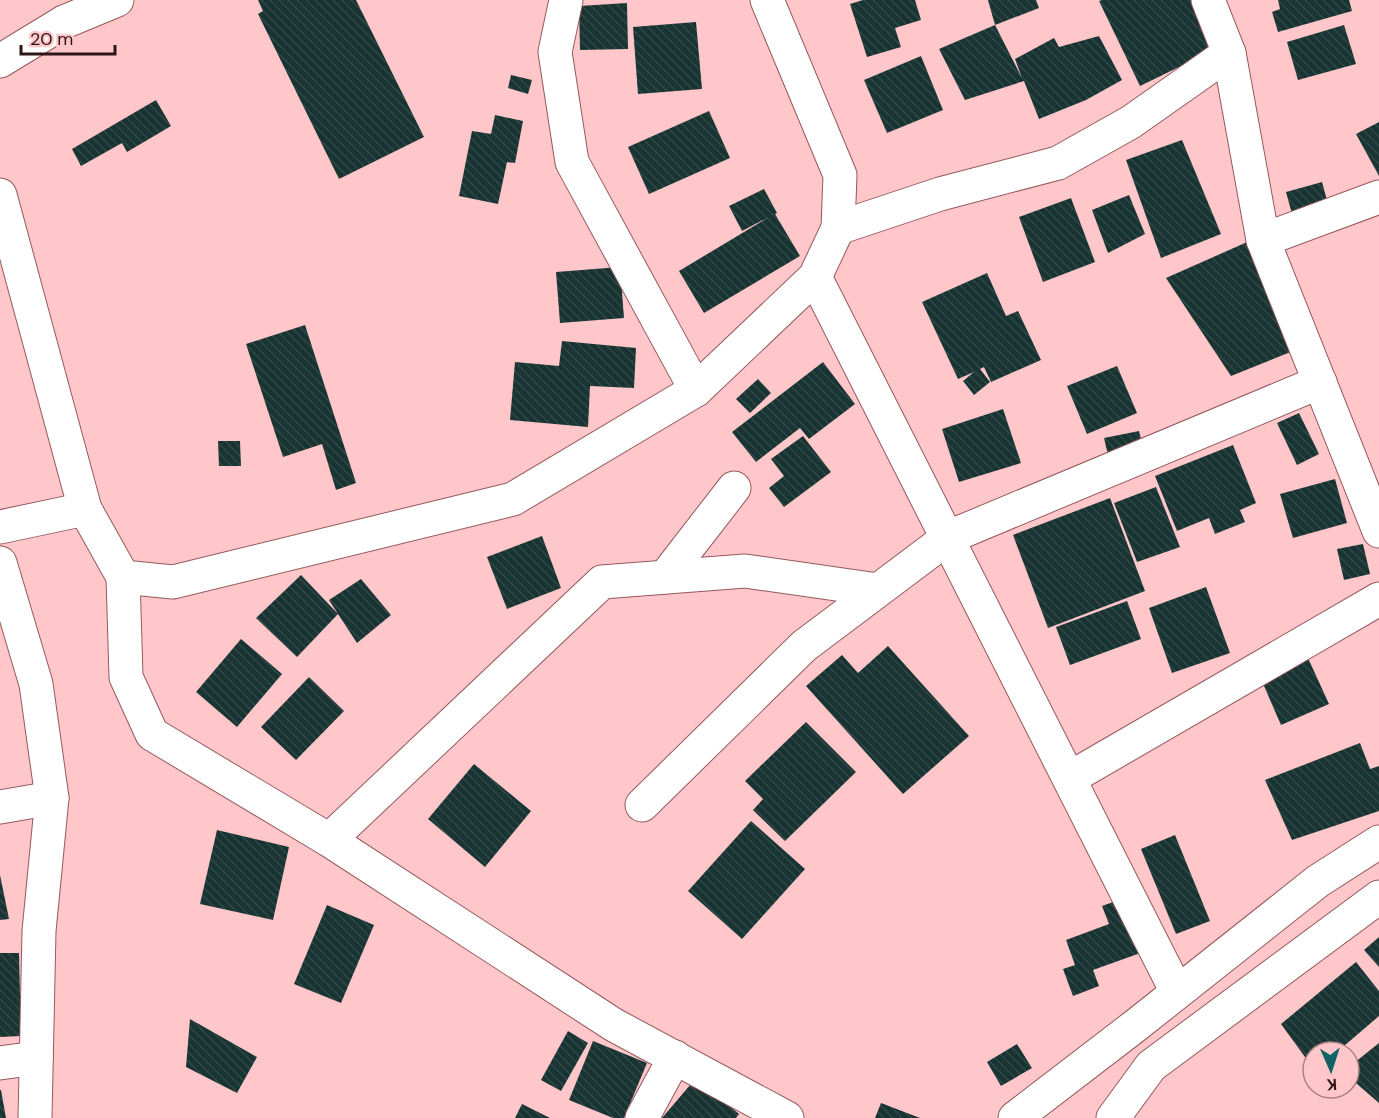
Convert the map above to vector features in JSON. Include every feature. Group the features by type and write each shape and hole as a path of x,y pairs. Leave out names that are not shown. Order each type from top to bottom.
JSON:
{"street":[{"path":"0,61 59,11 117,0"},
{"path":"566,0 555,52 572,162 696,390"},
{"path":"123,577 173,582 513,499 696,390 815,277 838,228 840,175 767,0"},
{"path":"1208,0 1229,53 1263,240 1379,531"},
{"path":"838,228 940,194 1058,163 1131,122 1229,53"},
{"path":"0,195 85,509 123,577 126,677 152,734 329,840 614,1024 787,1118"},
{"path":"1263,240 1379,197"},
{"path":"815,277 1178,992"},
{"path":"642,805 804,646 949,537 1320,382"},
{"path":"665,577 734,488"},
{"path":"0,527 85,509"},
{"path":"0,563 36,684 52,798 39,931 35,1118"},
{"path":"329,840 602,582 745,571 878,590"},
{"path":"1070,778 1379,599"},
{"path":"0,807 52,798"},
{"path":"1015,1118 1318,881 1379,842"},
{"path":"1114,1117 1151,1066 1379,897"},
{"path":"642,1118 675,1057"},
{"path":"0,1063 36,1058"}],"building":[{"path":"258,0 356,0 424,137 339,179 258,14 263,11"},
{"path":"863,0 915,0 921,20 895,28 901,47 867,57 850,4"},
{"path":"988,0 1036,0 1039,8 995,25"},
{"path":"1196,0 1218,48 1140,86 1099,1"},
{"path":"1278,0 1349,0 1352,11 1278,32 1272,12 1280,9"},
{"path":"627,3 628,49 580,50 579,6"},
{"path":"696,22 702,89 638,94 633,27"},
{"path":"995,25 1022,78 1015,59 1054,38 1059,47 1099,36 1122,80 1086,100 1039,119 1024,81 965,100 939,49"},
{"path":"1344,25 1356,64 1298,80 1287,42"},
{"path":"921,56 943,110 887,133 864,80"},
{"path":"511,75 532,80 528,94 508,88"},
{"path":"156,100 171,126 127,152 122,143 81,166 72,149"},
{"path":"709,111 730,158 649,194 628,147"},
{"path":"495,115 523,121 515,163 507,162 498,204 459,196 472,131 491,134"},
{"path":"1379,122 1379,176 1356,134"},
{"path":"1182,140 1221,234 1161,258 1126,160"},
{"path":"1322,182 1328,204 1292,214 1286,192"},
{"path":"764,189 777,213 775,214 800,256 704,313 679,271 769,217 742,231 729,206"},
{"path":"1129,195 1145,234 1108,253 1092,210"},
{"path":"1071,198 1095,262 1043,282 1019,217"},
{"path":"1254,239 1298,349 1231,376 1166,278"},
{"path":"620,267 624,318 560,323 556,272"},
{"path":"987,273 1006,316 1018,311 1041,360 991,382 984,367 980,369 990,382 974,395 963,381 974,372 958,379 922,302"},
{"path":"305,325 356,483 336,490 322,444 283,457 246,344"},
{"path":"562,341 636,348 634,388 590,386 588,427 510,420 515,362 559,366"},
{"path":"823,362 855,404 809,439 800,428 756,462 732,432"},
{"path":"1117,366 1137,413 1087,434 1067,386"},
{"path":"758,379 771,393 750,413 736,399"},
{"path":"1003,409 1021,463 959,482 942,429"},
{"path":"1299,413 1319,454 1297,465 1277,423"},
{"path":"1139,431 1143,447 1108,455 1104,438"},
{"path":"803,436 831,472 784,507 769,488 784,476 771,459"},
{"path":"218,441 240,441 241,466 219,466"},
{"path":"1233,445 1256,503 1240,510 1245,522 1215,534 1209,518 1177,531 1155,476"},
{"path":"1335,479 1347,523 1293,538 1280,494"},
{"path":"1156,487 1180,547 1137,562 1114,503"},
{"path":"1110,498 1145,591 1048,628 1013,535"},
{"path":"542,536 561,588 507,609 487,557"},
{"path":"1363,544 1370,574 1344,580 1337,549"},
{"path":"301,575 338,614 297,657 256,618"},
{"path":"361,579 391,615 357,643 329,600"},
{"path":"1206,587 1230,653 1172,673 1149,608"},
{"path":"1127,601 1141,639 1070,665 1056,627"},
{"path":"241,639 282,674 237,727 196,692"},
{"path":"888,646 969,736 903,794 806,686 842,655 858,673"},
{"path":"1308,658 1329,704 1281,725 1261,679"},
{"path":"309,677 344,711 296,760 261,727"},
{"path":"806,722 856,772 785,841 753,810 763,799 745,781"},
{"path":"1360,743 1370,769 1379,766 1379,811 1292,840 1265,780"},
{"path":"474,764 531,811 485,867 428,819"},
{"path":"751,821 805,869 742,939 688,891"},
{"path":"217,830 289,847 273,920 200,904"},
{"path":"1175,835 1210,921 1176,934 1141,849"},
{"path":"0,875 9,919 0,920"},
{"path":"1127,897 1146,951 1093,970 1099,986 1073,996 1063,969 1075,965 1066,940 1109,924 1102,906"},
{"path":"327,905 374,925 341,1003 294,984"},
{"path":"1379,937 1379,967 1364,950"},
{"path":"0,953 19,953 21,1036 0,1037"},
{"path":"1356,962 1379,991 1379,1016 1351,1040 1301,1040 1301,1052 1281,1024"},
{"path":"190,1019 257,1057 237,1093 186,1067"},
{"path":"568,1031 588,1043 561,1091 541,1080"},
{"path":"593,1041 647,1063 624,1118 613,1118 569,1100"},
{"path":"1379,1043 1379,1103 1361,1087 1361,1057"},
{"path":"1017,1044 1032,1068 1001,1086 987,1062"},
{"path":"696,1078 739,1114 736,1118 662,1118"},
{"path":"1,1090 6,1118 0,1118"},
{"path":"881,1103 920,1118 875,1118"},
{"path":"522,1104 550,1118 515,1118"}]}
